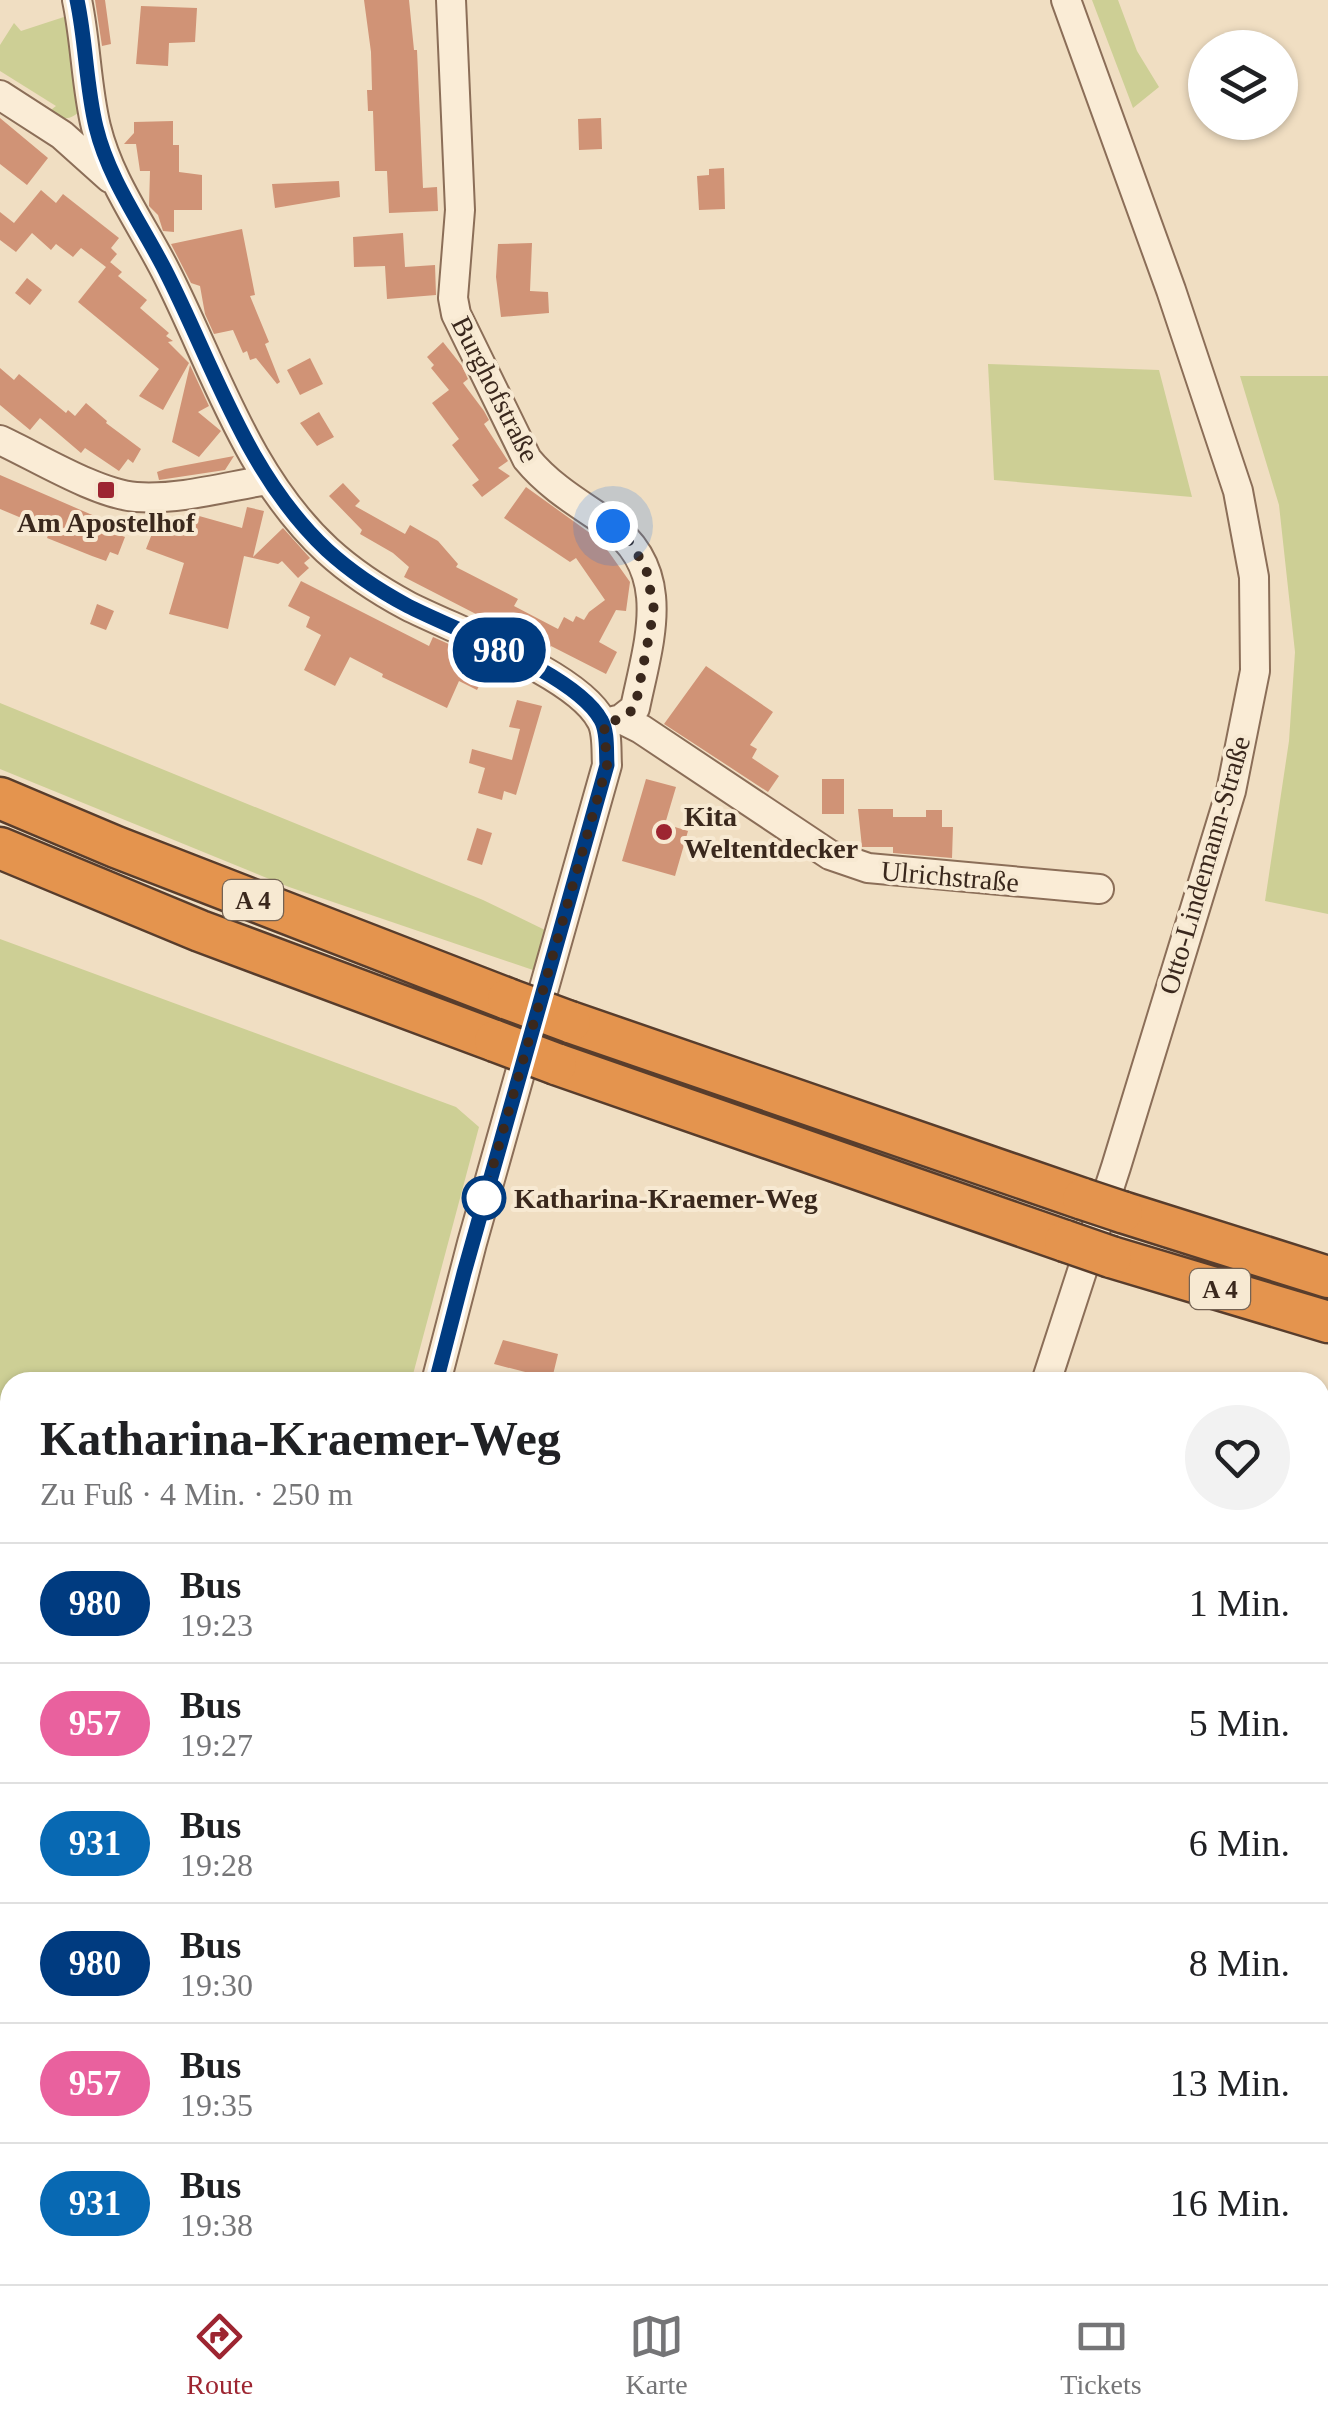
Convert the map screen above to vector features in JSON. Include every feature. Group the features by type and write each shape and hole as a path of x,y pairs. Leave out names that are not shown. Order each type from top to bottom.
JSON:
{"highway":[{"name":"A 4","path":"0,798 116,847 570,1022 1083,1199 1328,1277"},
{"name":"A 4","path":"0,848 200,932 556,1064 1065,1241 1328,1322"}],"street":[{"path":"0,440 106,490 132,497 161,498 268,480 244,440 164,269 116,184 96,126 77,0"},
{"name":"Burghofstraße","path":"452,0 460,210 453,298 456,314 528,459 543,478 613,526 646,568 653,596 651,634 635,708 612,721"},
{"name":"Otto-Lindemann-Straße","path":"1049,1372 1231,791 1255,671 1254,577 1238,490 1171,290 1066,0"},
{"path":"0,94 62,135 116,184"},
{"path":"62,135 82,130 94,108"},
{"name":"Ulrichstraße","path":"268,480 328,551 362,578 545,673 612,721 847,863 1099,889"},
{"path":"439,1372 598,803 612,721"}],"green space":[{"path":"1092,0 1118,0 1137,51 1159,87 1133,108"},
{"path":"70,15 82,109 66,118 47,113 56,106 0,71 0,45 14,23 21,31"},
{"path":"988,364 1159,370 1192,497 994,480"},
{"path":"1240,376 1328,376 1328,914 1265,901 1289,741 1295,652 1279,505"},
{"path":"0,703 483,900 545,930 533,970 289,887 0,769"},
{"path":"0,939 456,1107 479,1127 414,1372 0,1372"}],"building":[{"path":"95,0 105,0 111,44 102,46"},
{"path":"364,0 409,0 417,50 423,188 437,187 438,211 389,213 387,171 375,171 373,111 368,111 367,90 372,90 371,52"},
{"path":"141,6 197,8 195,42 169,43 168,66 136,64"},
{"path":"0,118 48,158 27,185 0,164"},
{"path":"601,118 602,149 579,150 578,119"},
{"path":"173,121 173,145 179,145 179,172 202,175 202,210 174,210 174,232 163,231 158,215 149,206 150,171 140,171 136,144 124,144 134,133 134,122"},
{"path":"724,168 725,209 699,210 697,176 709,175 709,169"},
{"path":"339,181 340,197 275,208 272,184"},
{"path":"41,190 56,203 63,194 119,238 111,248 117,254 106,267 81,248 73,257 56,244 51,250 32,233 16,252 0,240 0,212 14,223"},
{"path":"242,229 255,295 250,296 269,342 265,344 280,382 277,384 256,358 250,360 247,351 243,353 233,330 214,334 205,314 200,286 191,283 171,244"},
{"path":"403,233 405,267 435,265 436,295 387,299 385,266 354,267 353,237"},
{"path":"532,243 530,291 548,292 549,313 501,317 496,277 498,244"},
{"path":"110,262 122,272 118,276 147,300 140,308 169,333 166,336 173,341 168,342 189,363 163,410 139,396 159,369 78,302"},
{"path":"27,278 42,290 30,305 15,293"},
{"path":"443,342 462,366 468,379 463,383 484,411 489,420 484,424 508,461 498,468 510,476 482,497 472,485 479,480 452,445 459,439 432,403 449,390 427,357"},
{"path":"310,358 323,384 300,395 287,370"},
{"path":"190,365 209,406 198,412 221,431 199,457 172,442"},
{"path":"0,368 14,380 19,374 66,413 68,410 75,416 86,403 141,449 133,463 128,459 119,471 85,448 81,453 40,418 30,430 0,405"},
{"path":"319,412 334,437 317,446 300,423"},
{"path":"234,456 225,470 159,480 157,472 165,469"},
{"path":"0,475 120,527 117,534 125,537 118,555 110,552 106,561 92,556 47,538 50,530 0,509"},
{"path":"343,483 360,501 355,506 405,534 410,525 438,541 458,564 456,567 518,599 514,606 558,629 564,617 573,622 576,616 584,620 605,600 576,558 570,562 504,518 526,487 601,541 630,582 626,611 616,610 599,642 617,652 606,674 551,646 548,651 404,577 409,567 360,534 362,530 329,496"},
{"path":"247,507 264,511 253,557 283,528 310,558 304,563 309,568 298,578 282,561 278,564 244,556 228,629 169,614 184,563 146,549 159,516 188,528 192,514 242,528"},
{"path":"301,581 429,646 433,637 469,653 466,665 485,674 477,690 459,681 447,708 350,657 335,686 304,670 321,635 306,627 310,617 288,606"},
{"path":"97,604 114,611 106,630 90,624"},
{"path":"706,666 773,712 750,745 757,749 752,758 779,776 768,792 664,724"},
{"path":"517,700 542,706 516,795 504,791 502,800 478,793 485,768 469,763 472,749 512,760 520,729 509,727"},
{"path":"646,779 676,787 665,824 688,831 675,876 622,861"},
{"path":"822,779 844,779 844,814 822,814"},
{"path":"858,809 893,809 893,817 926,817 926,810 942,810 942,827 953,827 952,858 893,853 893,847 862,847"},
{"path":"477,828 492,833 482,865 467,860"},
{"path":"503,1340 558,1354 554,1372 525,1372 494,1364"}],"bus line":[{"name":"980","path":"77,0 96,126 116,184 164,269 244,440 268,480 328,551 362,578 545,673 585,698 604,723 607,765 593,822 439,1372"}],"place":[{"name":"Am Apostelhof","path":"106,490"},
{"name":"Kita Weltentdecker","path":"664,832"},
{"name":"Katharina-Kraemer-Weg","path":"484,1198"}],"route":[{"path":"484,1198 593,822 607,765 604,723 621,719 635,708 651,634 653,596 646,568 629,541 613,526"}]}
